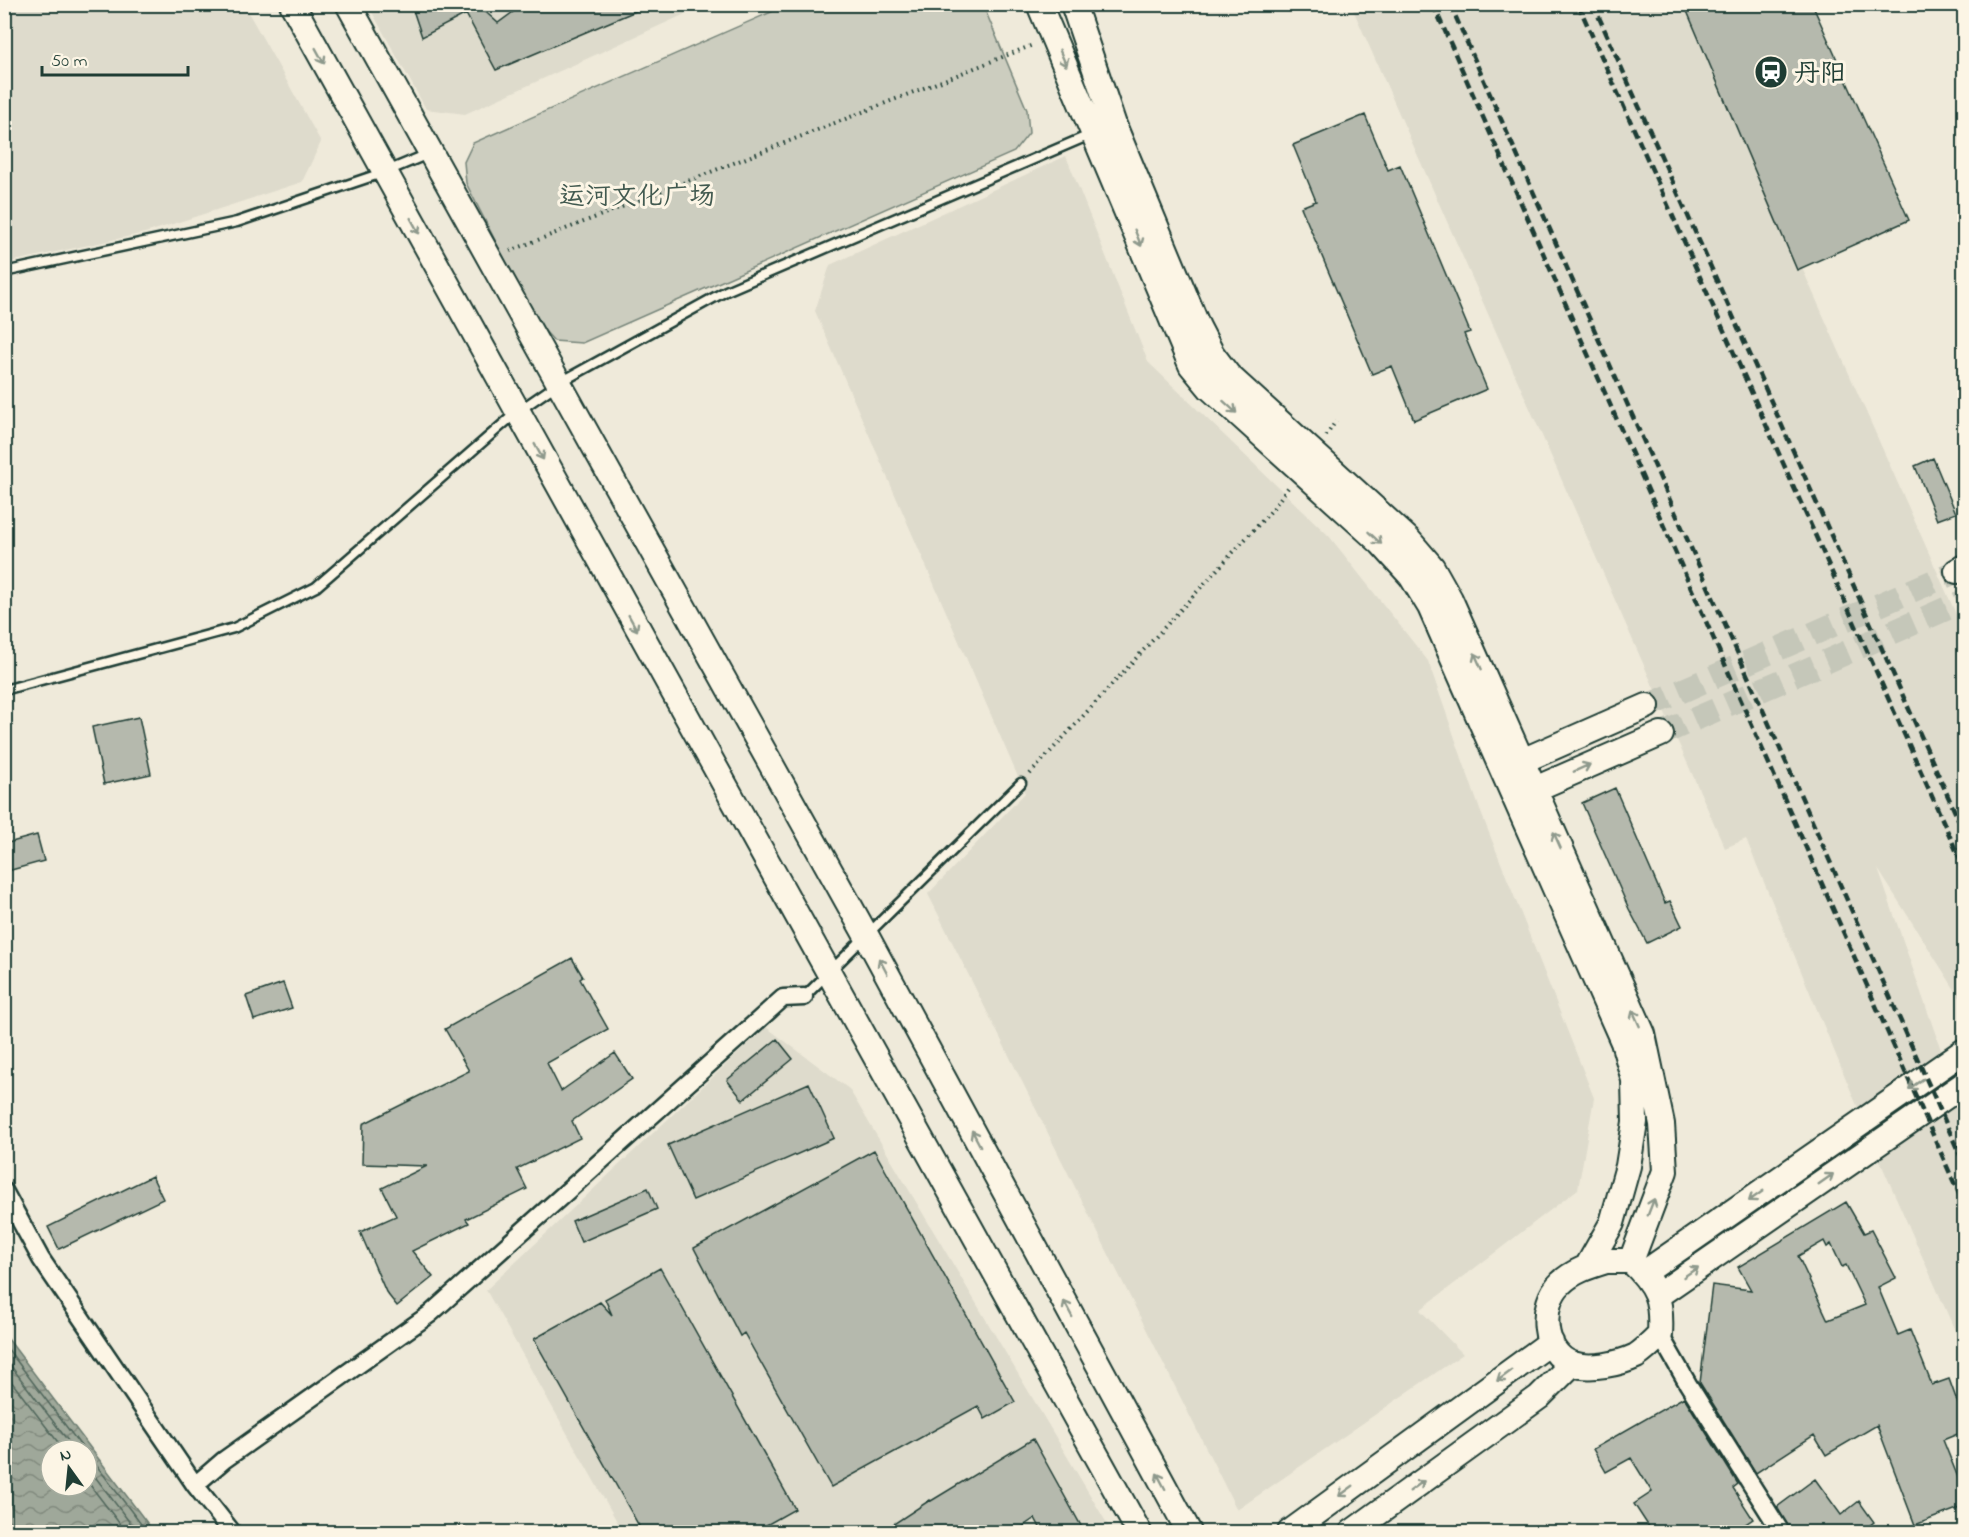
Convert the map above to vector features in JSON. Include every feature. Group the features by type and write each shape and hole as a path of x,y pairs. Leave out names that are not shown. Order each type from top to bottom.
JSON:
{"street":[{"path":"292,4 827,974 1139,1533"},
{"path":"348,4 866,935 1189,1533"},
{"path":"1039,4 1054,38 1104,129"},
{"path":"1074,4 1104,129 1191,365 1210,388 1408,539 1432,567 1450,599 1535,789 1644,1034 1654,1075 1662,1124 1665,1171 1637,1267"},
{"path":"1307,462 1411,576 1430,607 1623,1042 1634,1080 1635,1122 1628,1166 1612,1223 1587,1267"},
{"path":"1508,782 1522,760 1647,706"},
{"path":"1508,782 1535,789 1661,734"},
{"path":"195,1485 224,1460 430,1314 783,998 804,997"},
{"path":"1637,1267 1965,1051"},
{"path":"1657,1296 1965,1084"},
{"path":"4,1191 41,1259 195,1485 232,1533"},
{"path":"1660,1335 1636,1355 1599,1366 1572,1364 1555,1350 1551,1342 1546,1329 1547,1302 1560,1283 1587,1267 1606,1261 1637,1267 1650,1279 1662,1307 1660,1335 1781,1533"},
{"path":"1290,1533 1551,1342"},
{"path":"1352,1533 1539,1397 1572,1364"}],"lane":[{"path":"4,690 234,628 316,587 517,412 559,383 726,291 1104,129"},
{"path":"4,272 237,222 385,172 431,153"},
{"path":"804,997 1021,783"}],"path":[{"path":"502,254 1005,54 1054,38"},
{"path":"1021,783 1271,511 1336,421"}],"shaded area":[{"path":"4,5 244,5 321,142 302,182 145,233 5,263"},
{"path":"368,5 705,5 465,114 426,109"},
{"path":"1351,5 1685,5 1964,632 1964,1004 1878,869 1964,1116 1964,1351 1883,1168 1746,839 1725,848"},
{"path":"1066,156 1148,362 1329,536 1428,661 1480,810 1594,1098 1578,1189 1420,1310 1463,1354 1237,1510 928,894 1025,793 815,311 830,265"},
{"path":"766,1027 849,1089 1112,1532 623,1532 486,1290"}],"green space":[{"name":"运河文化广场","path":"787,5 983,5 1027,110 1029,133 1014,152 582,343 554,341 536,321 466,183 464,162 473,143"}],"water":[{"path":"4,1335 83,1438 39,1438 39,1498 99,1498 99,1459 154,1532 5,1532"}],"building":[{"path":"411,4 486,4 480,7 498,23 524,4 650,5 496,70 466,14 422,37"},
{"path":"1684,4 1812,4 1909,220 1797,270"},
{"path":"1365,115 1388,170 1400,165 1470,332 1464,334 1487,389 1414,420 1392,366 1372,374 1301,207 1316,201 1293,145"},
{"path":"1933,458 1956,513 1937,520 1915,466"},
{"path":"139,717 151,774 104,784 92,727"},
{"path":"1615,788 1665,903 1670,901 1682,926 1647,943 1629,909 1582,803"},
{"path":"37,835 44,861 4,872 4,844"},
{"path":"572,958 583,977 580,979 608,1029 547,1063 561,1091 615,1053 632,1079 572,1121 580,1138 517,1169 527,1189 466,1219 469,1223 412,1251 433,1277 397,1306 386,1292 360,1232 396,1216 382,1188 427,1166 362,1164 363,1124 469,1071 445,1029"},
{"path":"283,983 292,1008 254,1020 246,996"},
{"path":"777,1039 793,1059 743,1100 727,1080"},
{"path":"809,1083 834,1138 693,1200 668,1145"},
{"path":"874,1150 1015,1402 985,1419 978,1406 831,1487 744,1333 740,1336 694,1248"},
{"path":"152,1176 163,1199 59,1249 48,1227"},
{"path":"648,1188 657,1209 581,1242 572,1221"},
{"path":"1846,1202 1864,1233 1871,1230 1896,1278 1878,1287 1898,1335 1910,1330 1932,1385 1949,1379 1965,1423 1965,1431 1943,1440 1965,1495 1965,1506 1915,1525 1877,1425 1826,1455 1814,1435 1756,1473 1700,1383 1712,1285 1751,1290 1738,1267","holes":["1824,1241 1827,1247 1831,1244 1842,1267 1846,1265 1865,1305 1828,1320 1798,1256"]},
{"path":"660,1268 795,1509 752,1533 643,1533 534,1339 600,1302 612,1315 605,1299"},
{"path":"1684,1397 1738,1484 1733,1488 1753,1519 1732,1533 1653,1533 1634,1504 1652,1492 1631,1458 1606,1472 1593,1449"},
{"path":"1033,1439 1085,1533 1043,1533 1035,1518 1013,1533 880,1533 930,1500"},
{"path":"1815,1479 1841,1515 1859,1501 1874,1522 1860,1533 1791,1533 1777,1507"}],"tunnel":[{"path":"1647,706 1957,571"},
{"path":"1661,734 1964,601"}],"railway":[{"path":"1433,4 1964,1205"},
{"path":"1450,4 1964,1164"},
{"path":"1578,4 1964,868"},
{"path":"1593,4 1964,832"}],"place":[{"name":"丹阳","path":"1771,72"}]}
